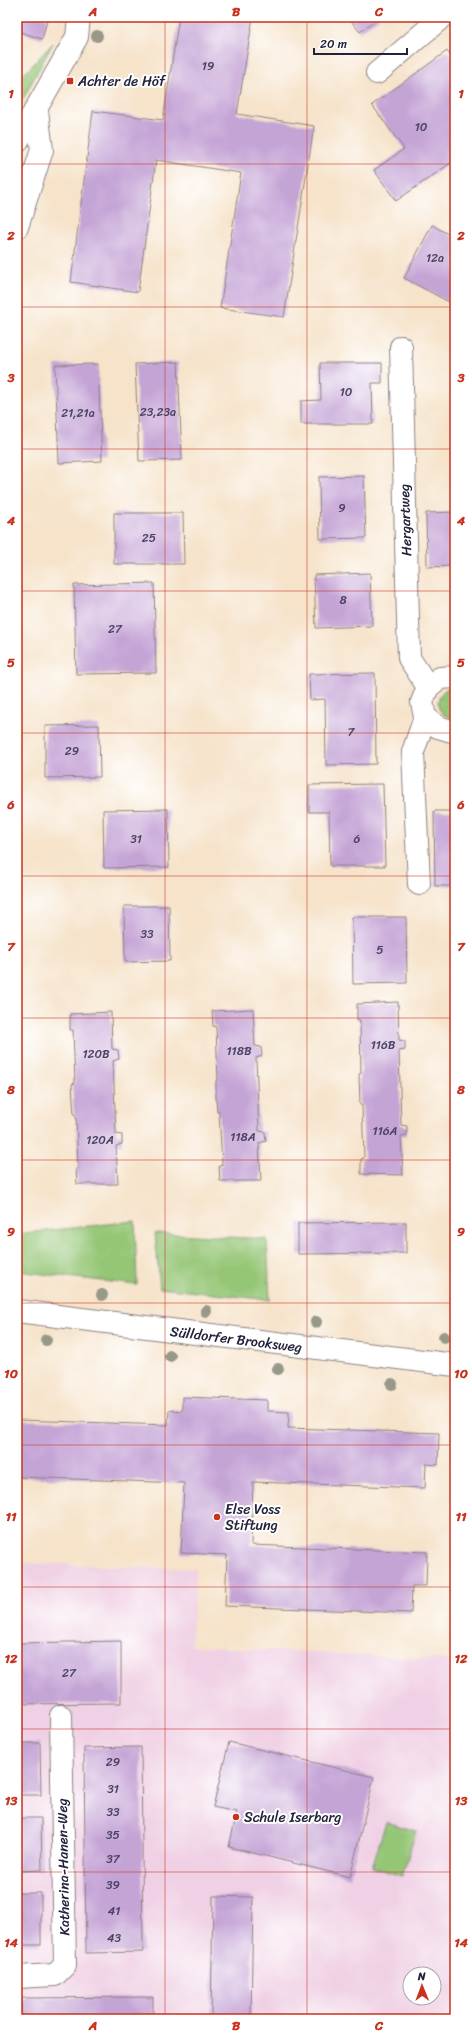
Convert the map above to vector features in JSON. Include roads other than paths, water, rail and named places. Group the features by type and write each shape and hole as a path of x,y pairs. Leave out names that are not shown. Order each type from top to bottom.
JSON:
{"street":[{"path":"17,142 78,37 79,17"},
{"path":"377,73 442,17"},
{"path":"17,227 42,150 36,111"},
{"name":"Hergartweg","path":"400,347 409,658 428,687"},
{"path":"418,884 413,752 425,717 422,702 428,687 440,678 455,677"},
{"path":"425,717 438,727 455,732"},
{"name":"Sülldorfer Brooksweg","path":"17,1311 455,1366"},
{"name":"Katherina-Hanen-Weg","path":"17,1977 55,1975 65,1965 61,1716"}],"place":[{"name":"Achter de Höf","path":"70,81"},
{"name":"Else Voss Stiftung","path":"217,1517"},
{"name":"Schule Iserbarg","path":"236,1817"}]}
